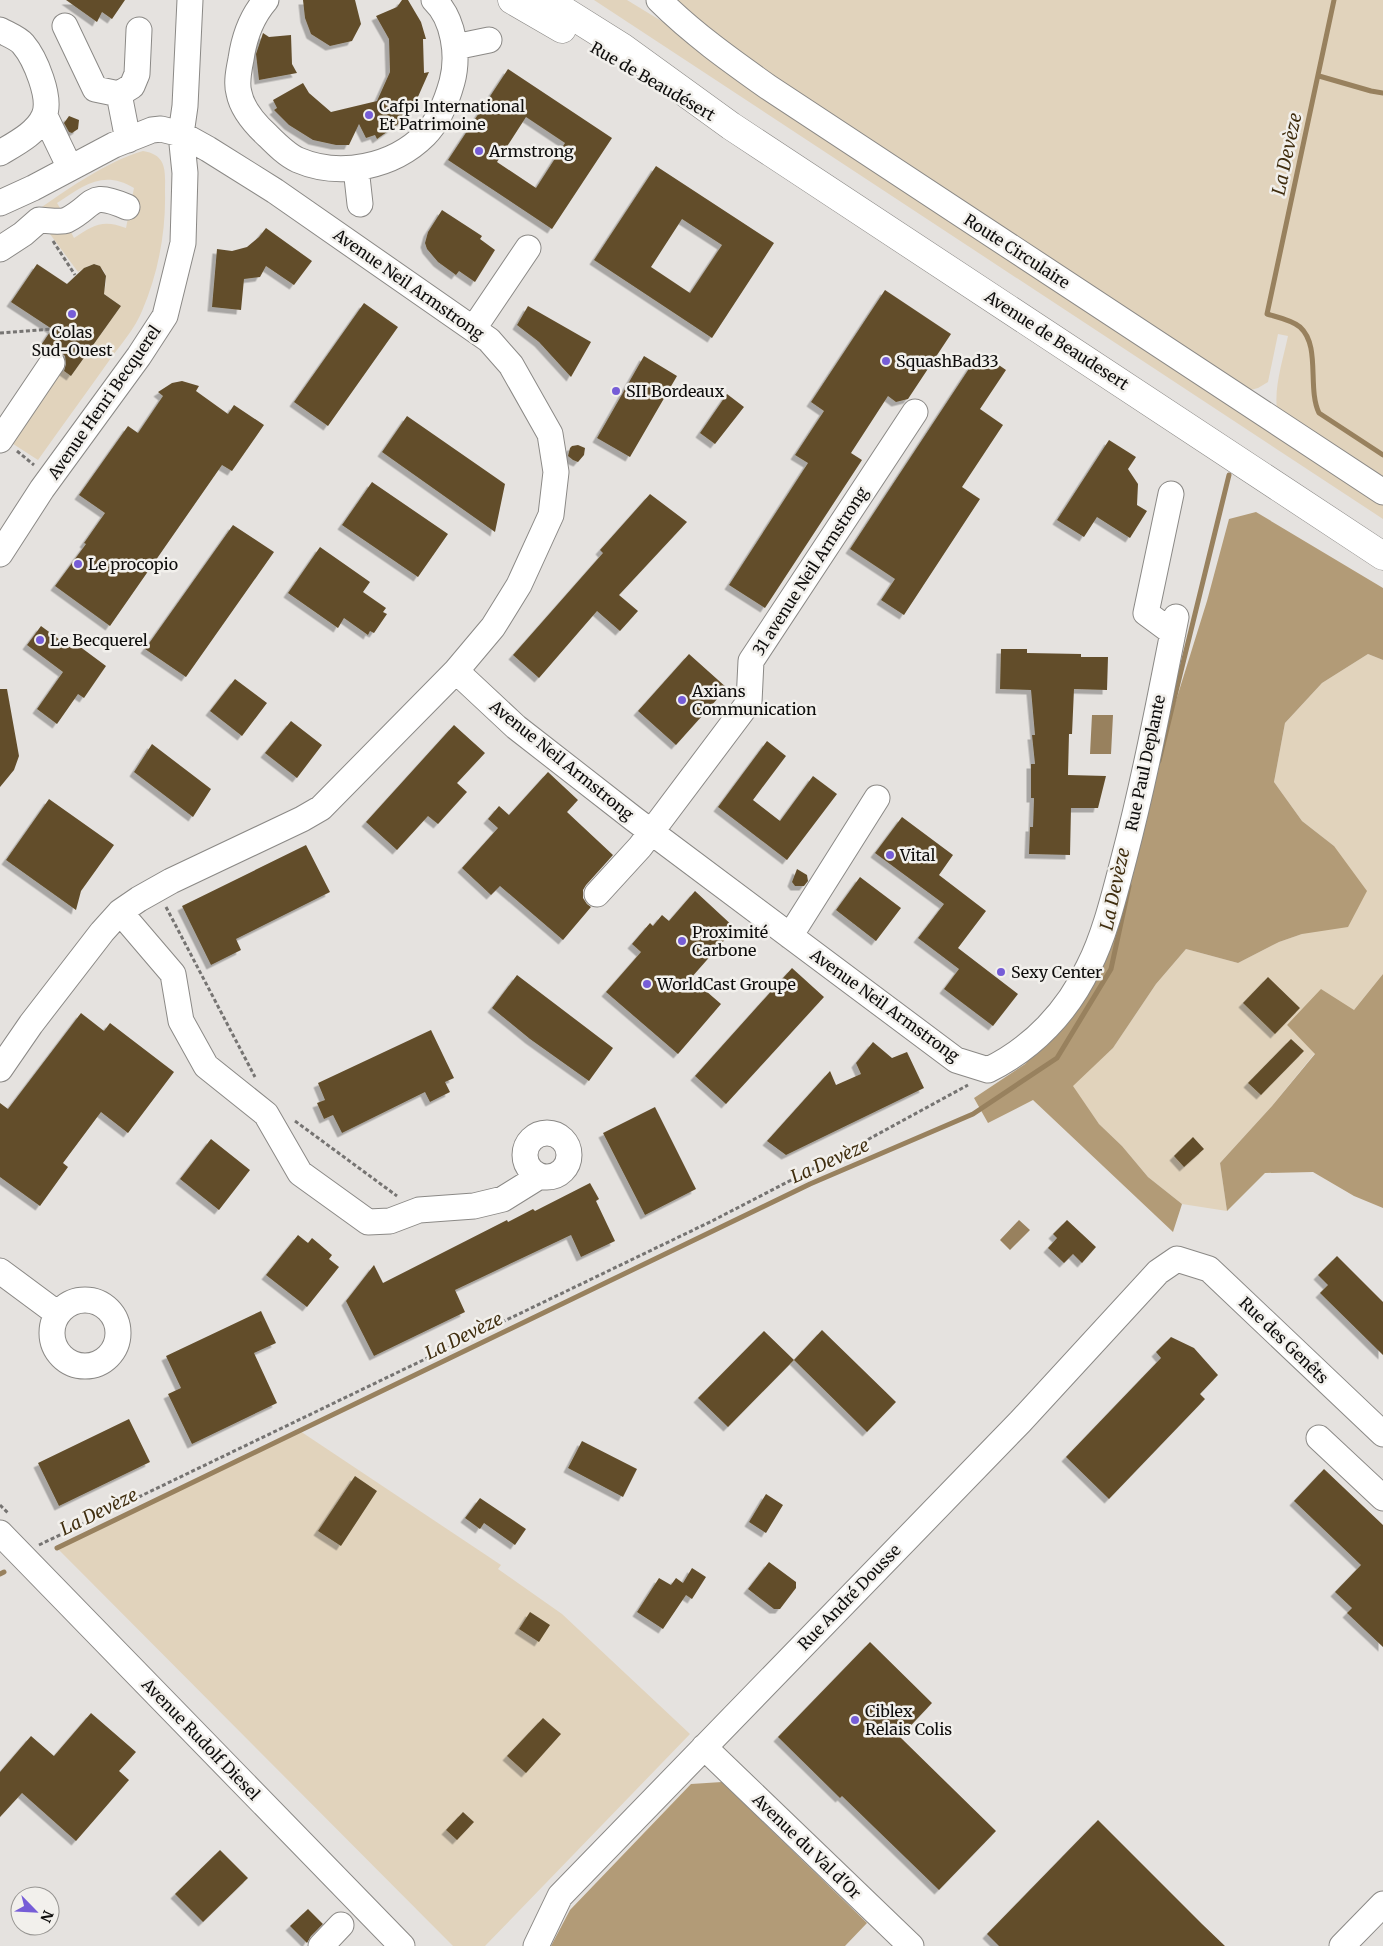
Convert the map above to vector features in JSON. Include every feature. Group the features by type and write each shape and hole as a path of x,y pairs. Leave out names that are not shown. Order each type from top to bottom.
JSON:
{"main road":[{"name":"Rue de Beaudésert","path":"512,0 731,126"},
{"name":"Rue de Beaudésert","path":"547,0 622,47 731,126"},
{"name":"Avenue de Beaudesert","path":"731,126 1383,556"}],"street":[{"name":"Avenue Henri Becquerel","path":"0,554 50,479 139,356 165,316 183,243 185,173 181,134 185,106 190,0"},
{"path":"266,0 252,23 243,45 238,92 247,111 260,128 278,146 297,160 318,166 338,168 356,168 385,161 409,149 426,134 439,115 448,97 455,70 455,47 442,7 434,0"},
{"name":"Route Circulaire","path":"659,0 709,45 768,87 1383,492"},
{"path":"65,26 95,89 119,94 132,86 137,74 139,30"},
{"path":"0,30 22,43 38,70 46,99 45,116 70,168"},
{"path":"455,47 489,40"},
{"path":"119,94 128,140"},
{"path":"0,152 31,133 45,116"},
{"name":"Avenue Neil Armstrong","path":"11,198 114,145 152,130 161,129 181,134 275,191 489,340 512,366 550,434 556,472 551,515 519,585 493,627 456,671 516,727 650,831 956,1060 988,1070"},
{"path":"275,191 297,160"},
{"path":"356,168 360,204"},
{"path":"11,198 39,220 65,221 94,200 109,199 127,207"},
{"path":"0,249 23,234 39,220"},
{"path":"474,328 528,248"},
{"path":"1,437 52,363"},
{"name":"31 avenue Neil Armstrong","path":"597,894 640,846 749,702 751,661 915,412"},
{"name":"Rue Paul Deplante","path":"988,1070 1008,1060 1038,1038 1067,1004 1090,966 1112,903 1143,785 1175,625 1146,613 1171,494"},
{"path":"0,1069 31,1024 102,932 120,912 157,889 321,808 456,671"},
{"path":"790,936 877,798"},
{"path":"120,912 173,974 181,1021 206,1066 266,1114 300,1172 368,1222 390,1221 417,1211 474,1206 503,1199 540,1176"},
{"name":"Rue des Genêts","path":"1177,1259 1208,1268 1383,1434"},
{"name":"Rue André Dousse","path":"536,1946 560,1896 1020,1422 1158,1272 1177,1259"},
{"path":"0,1271 58,1314"},
{"path":"1319,1438 1383,1498"},
{"name":"Avenue Rudolf Diesel","path":"0,1532 402,1946"},
{"name":"Avenue du Val d'Or","path":"704,1747 911,1946"},
{"path":"1342,1946 1383,1904"},
{"path":"321,1946 342,1925"}],"path":[{"path":"39,220 75,275"},
{"path":"0,333 52,329"},
{"path":"1,437 50,479"},
{"path":"157,889 214,1002 260,1085"},
{"path":"22,1554 712,1221 966,1086 988,1070"},
{"path":"292,1119 417,1211"}],"shaded area":[{"path":"594,0 627,0 663,22 737,73 734,79 740,83 744,79 1383,501 1383,519"},
{"path":"675,0 1383,0 1383,480 1277,410 1278,382 1288,336 1278,334 1268,382 1258,388 1247,391 747,60"},
{"path":"143,151 157,156 161,160 165,171 165,207 160,253 148,297 132,329 38,460 7,440 58,367 71,376 121,306 103,293 106,285 105,272 95,264 78,272 44,226 67,224 74,238 98,225 111,224 126,228 134,188 123,182 103,180 85,186 57,203 63,213 39,209 103,168"},
{"path":"1256,512 1383,588 1383,660 1368,654 1322,683 1285,723 1274,782 1302,821 1334,846 1367,891 1348,927 1302,934 1279,942 1238,963 1186,949 1156,984 1113,1048 1073,1086 1099,1124 1122,1146 1148,1177 1182,1204 1173,1232 1033,1100 988,1123 974,1098 1025,1064 1068,1018 1106,959 1127,895 1145,814 1174,707 1207,601 1229,519"},
{"path":"1368,654 1383,660 1383,974 1354,1010 1287,1025 1315,1053 1272,1106 1220,1163 1227,1211 1182,1204 1148,1177 1122,1146 1099,1124 1072,1086 1113,1048 1156,984 1186,949 1238,963 1279,942 1302,934 1334,846 1302,821 1274,782 1285,723 1322,683"},
{"path":"1092,715 1113,715 1111,754 1090,754"},
{"path":"1383,974 1383,1208 1354,1196 1313,1172 1265,1173 1227,1211 1220,1163 1272,1106 1315,1054 1287,1025 1321,989 1354,1010"},
{"path":"1019,1220 1030,1230 1010,1250 1000,1240"},
{"path":"300,1431 501,1565 498,1569 562,1614 690,1734 485,1946 453,1946 57,1548"},
{"path":"722,1782 867,1923 845,1946 551,1946 570,1910 691,1784"}],"building":[{"path":"66,0 125,0 112,19 102,12 97,22"},
{"path":"303,0 355,0 361,24 352,41 330,46 311,34 305,18"},
{"path":"402,0 408,0 421,22 426,39 423,39 424,73 429,72 417,99 405,119 377,139 375,135 366,138 359,124 349,145 336,145 313,140 289,125 274,110 277,108 273,100 303,83 309,93 331,112 377,101 390,72 389,39 376,16 397,7"},
{"path":"263,33 269,37 291,35 292,64 297,73 259,80 256,54"},
{"name":"Armstrong","path":"508,69 612,138 552,229 448,160","holes":["526,117 565,143 536,188 497,162"]},
{"path":"69,116 79,120 78,129 72,133 69,132 64,123"},
{"path":"656,166 774,243 712,338 594,260","holes":["682,219 722,245 690,293 651,267"]},
{"path":"442,210 482,236 480,239 495,250 475,282 459,271 456,275 438,262 427,249 425,243 428,232"},
{"path":"266,228 312,261 294,285 266,266 260,277 244,279 241,310 212,307 217,249 232,251 247,247"},
{"name":"Colas Sud-Ouest","path":"37,264 67,284 84,268 94,264 100,266 106,276 104,294 121,306 71,376 64,371 66,364 65,356 60,351 46,350 41,354 37,351 52,329 11,302"},
{"path":"885,290 951,334 908,399 896,402 888,396 851,453 862,460 765,608 729,585 808,463 795,455 824,411 811,402"},
{"path":"364,303 398,327 328,426 294,402"},
{"path":"528,306 591,342 571,377 539,342 517,325"},
{"path":"980,352 1006,370 980,409 1003,425 962,487 980,499 904,615 881,600 895,579 850,549"},
{"path":"644,356 677,376 630,457 597,438"},
{"path":"182,381 199,386 196,391 228,414 234,405 264,425 232,471 222,465 110,626 55,586 86,544 84,543 105,513 79,495 128,426 138,433 163,396 158,392 172,383"},
{"path":"727,394 744,407 715,444 700,433"},
{"path":"407,416 505,484 495,532 382,452"},
{"path":"1109,440 1136,457 1128,469 1138,484 1137,505 1147,511 1130,538 1097,517 1084,537 1057,520"},
{"path":"578,445 585,448 584,455 578,462 568,456 570,448"},
{"path":"372,482 448,534 418,577 342,525"},
{"path":"650,494 687,522 619,595 638,611 620,631 597,611 539,678 513,655 603,553 600,550"},
{"path":"233,525 274,552 186,677 145,649"},
{"path":"320,547 370,582 363,592 386,608 383,612 387,614 374,633 370,631 368,635 344,618 338,628 288,593"},
{"path":"41,626 71,648 75,643 106,666 84,698 78,694 57,724 37,709 63,672 27,645"},
{"path":"1001,649 1027,649 1027,653 1081,654 1081,657 1108,657 1107,690 1074,689 1072,734 1069,734 1068,775 1106,776 1098,808 1071,808 1070,855 1029,854 1030,827 1033,827 1034,798 1031,798 1031,764 1035,764 1032,735 1035,735 1031,690 1000,689"},
{"name":"Axians Communication","path":"689,654 727,688 676,745 638,711"},
{"path":"235,679 267,703 242,736 210,711"},
{"path":"0,689 7,689 19,756 14,770 0,787"},
{"path":"291,721 322,745 297,778 265,753"},
{"path":"454,725 485,753 457,783 467,792 438,824 428,816 397,850 366,822"},
{"path":"767,741 786,756 753,800 780,821 813,776 837,794 787,860 718,807"},
{"path":"152,744 211,789 193,817 134,772"},
{"path":"548,772 578,800 567,812 613,855 583,890 583,898 591,907 563,940 500,886 491,895 462,868 498,828 488,819 499,806 509,815"},
{"path":"49,799 114,845 81,891 76,910 6,860"},
{"path":"902,817 953,855 939,875 986,911 958,948 1018,994 993,1026 944,989 959,969 918,938 944,904 875,853"},
{"path":"306,845 330,892 236,939 241,950 211,965 182,906"},
{"path":"797,869 807,875 808,881 804,886 795,886 792,882"},
{"path":"860,877 901,908 876,941 836,910"},
{"path":"695,891 735,928 691,978 721,1004 678,1054 606,992 641,952 632,944 650,923 653,926 662,915 669,921"},
{"path":"792,968 824,997 726,1104 695,1076"},
{"path":"517,975 613,1048 589,1081 530,1039 492,1008"},
{"path":"1268,977 1300,1008 1275,1034 1243,1003"},
{"path":"81,1013 104,1031 110,1023 174,1072 128,1133 101,1112 63,1163 68,1167 40,1206 0,1177 0,1103 8,1109"},
{"path":"431,1030 454,1078 445,1082 450,1092 430,1102 425,1092 342,1133 333,1115 324,1119 317,1103 325,1100 318,1083"},
{"path":"1291,1039 1304,1051 1261,1095 1248,1083"},
{"path":"873,1042 892,1058 907,1052 924,1088 786,1155 767,1141 830,1071 836,1085 861,1074 856,1063"},
{"path":"655,1107 696,1189 645,1215 603,1133"},
{"path":"1193,1137 1204,1149 1184,1167 1174,1156"},
{"path":"211,1139 250,1170 219,1210 180,1179"},
{"path":"590,1183 599,1199 596,1201 615,1241 581,1257 571,1235 455,1290 465,1312 374,1356 346,1301 374,1265 383,1283 507,1220 508,1222 533,1209 535,1211"},
{"path":"1067,1220 1096,1247 1082,1263 1073,1254 1064,1263 1048,1248 1057,1238 1053,1234"},
{"path":"298,1235 308,1243 312,1238 332,1255 329,1259 339,1267 307,1307 266,1275"},
{"path":"1337,1256 1383,1302 1383,1355 1320,1293 1328,1285 1318,1275"},
{"path":"261,1311 276,1343 254,1353 277,1403 192,1444 168,1394 181,1388 166,1356"},
{"path":"822,1330 896,1402 867,1432 794,1360"},
{"path":"764,1331 794,1360 728,1427 698,1398"},
{"path":"1171,1337 1194,1348 1218,1375 1200,1394 1205,1399 1109,1499 1066,1457 1161,1358 1156,1352"},
{"path":"129,1419 150,1462 59,1506 38,1463"},
{"path":"582,1441 637,1469 623,1497 568,1468"},
{"path":"1324,1469 1383,1525 1383,1647 1347,1613 1352,1608 1335,1592 1361,1565 1294,1501"},
{"path":"355,1476 377,1491 341,1546 318,1531"},
{"path":"766,1494 783,1505 766,1533 749,1522"},
{"path":"480,1498 526,1529 515,1545 484,1523 480,1529 465,1518"},
{"path":"769,1562 796,1582 796,1588 780,1609 774,1609 748,1589"},
{"path":"692,1568 706,1577 692,1599 686,1595 663,1629 637,1612 659,1578 671,1585 676,1578 683,1583"},
{"path":"530,1612 550,1625 539,1642 519,1629"},
{"path":"870,1642 932,1703 900,1737 996,1831 939,1890 842,1796 840,1798 778,1737"},
{"path":"91,1713 136,1752 119,1771 129,1780 76,1841 22,1793 0,1817 0,1772 31,1736 54,1756"},
{"path":"543,1718 561,1734 526,1773 507,1756"},
{"path":"463,1812 474,1822 457,1840 446,1830"},
{"path":"1098,1820 1225,1946 999,1946 987,1934"},
{"path":"220,1850 248,1878 203,1922 175,1894"},
{"path":"308,1909 323,1924 307,1943 290,1926"}],"waterway":[{"name":"La Devèze","path":"1334,0 1267,314 1293,322 1306,335 1312,356 1314,392 1319,413 1383,455"},
{"path":"1319,76 1383,93"},
{"name":"La Devèze","path":"1159,761 1229,475"},
{"name":"La Devèze","path":"57,1548 810,1184 973,1114 1057,1058 1111,969 1129,886"},
{"name":"La Devèze","path":"0,1574 4,1572"}],"place":[{"name":"Cafpi International Et Patrimoine","path":"369,115"},
{"name":"Armstrong","path":"479,151"},
{"name":"Colas Sud-Ouest","path":"72,314"},
{"name":"SquashBad33","path":"886,361"},
{"name":"SII Bordeaux","path":"616,391"},
{"name":"Le procopio","path":"78,564"},
{"name":"Le Becquerel","path":"40,640"},
{"name":"Axians Communication","path":"682,700"},
{"name":"Vital","path":"890,855"},
{"name":"Proximité Carbone","path":"682,941"},
{"name":"Sexy Center","path":"1001,972"},
{"name":"WorldCast Groupe","path":"647,984"},
{"name":"Ciblex Relais Colis","path":"855,1720"}]}
